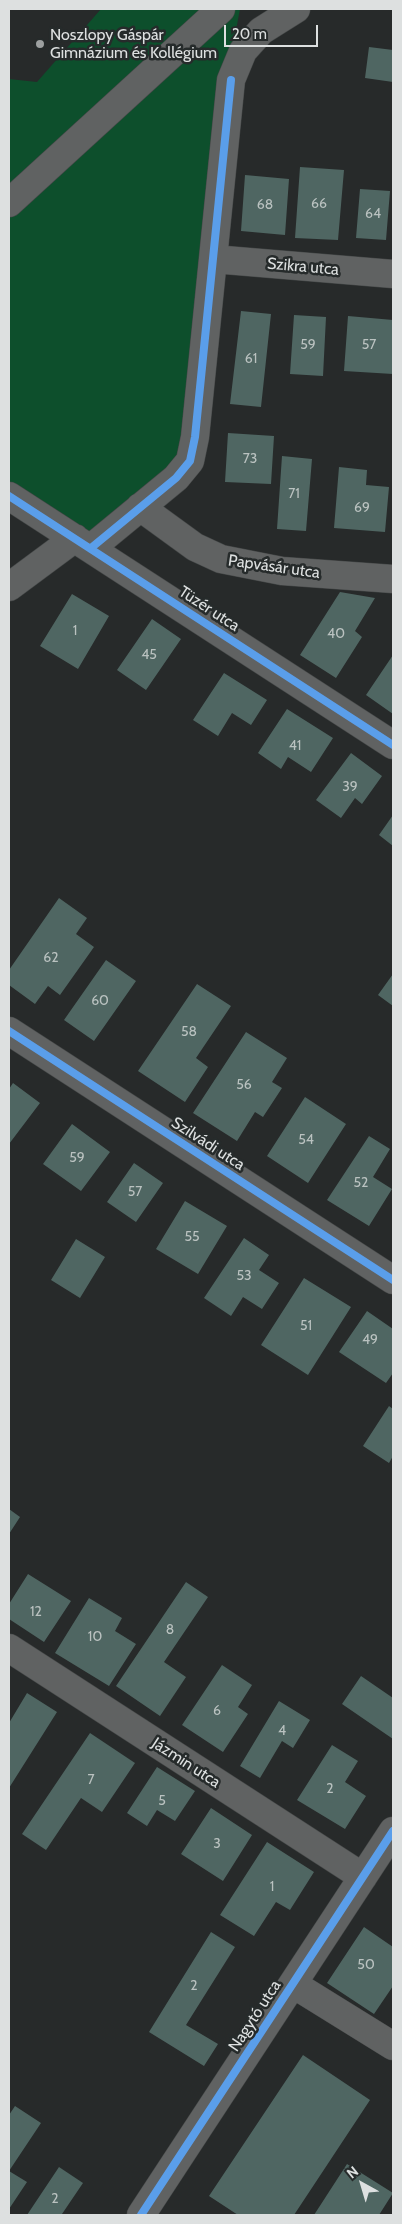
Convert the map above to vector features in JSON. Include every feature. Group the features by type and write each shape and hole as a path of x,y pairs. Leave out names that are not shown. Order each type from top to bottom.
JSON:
{"street":[{"path":"9,203 220,9"},
{"path":"9,587 140,507 176,478 190,461 195,437 231,80 244,51 261,31 292,9"},
{"name":"Szikra utca","path":"213,259 393,274"},
{"name":"Tüzér utca","path":"9,496 393,745"},
{"name":"Papvásár utca","path":"140,507 195,547 221,560 282,571 393,579"},
{"name":"Szilvádi utca","path":"9,1031 393,1280"},
{"name":"Jázmin utca","path":"9,1648 363,1877"},
{"name":"Nagytó utca","path":"141,2215 393,1831"},
{"path":"293,1984 393,2046"}],"green space":[{"path":"101,9 240,9 227,78 182,454 82,556 9,507 9,79 37,82"}],"building":[{"path":"369,47 393,50 393,82 365,78"},
{"path":"300,167 344,170 338,240 295,238"},
{"path":"245,175 289,179 285,235 241,231"},
{"path":"360,189 390,191 386,240 356,238"},
{"path":"241,311 271,314 261,407 230,404"},
{"path":"294,315 326,317 323,376 290,374"},
{"path":"348,316 393,320 393,374 344,371"},
{"path":"228,433 274,436 271,484 225,482"},
{"path":"282,456 312,459 306,531 277,529"},
{"path":"339,467 367,470 366,485 389,487 385,532 334,528"},
{"path":"340,592 375,598 355,631 362,637 336,678 300,655"},
{"path":"72,594 109,616 78,669 40,646"},
{"path":"152,619 181,639 146,690 117,670"},
{"path":"393,655 393,714 366,695"},
{"path":"224,673 267,700 251,725 232,713 218,736 193,720"},
{"path":"287,709 333,738 311,772 288,757 281,769 258,753"},
{"path":"351,753 382,776 362,804 355,798 341,818 316,800"},
{"path":"393,815 393,846 379,835"},
{"path":"59,898 87,918 76,934 94,947 60,995 48,986 35,1004 9,985 9,970"},
{"path":"106,960 136,981 94,1041 64,1020"},
{"path":"393,974 393,1006 378,995"},
{"path":"197,984 231,1006 196,1058 208,1067 185,1102 138,1071"},
{"path":"246,1032 287,1058 272,1082 282,1088 263,1117 255,1112 237,1141 193,1113"},
{"path":"13,1083 40,1103 9,1144 9,1089"},
{"path":"305,1097 346,1124 308,1183 267,1156"},
{"path":"72,1124 110,1152 81,1191 43,1164"},
{"path":"369,1136 390,1149 373,1177 392,1189 369,1226 327,1200"},
{"path":"134,1163 163,1183 136,1222 107,1202"},
{"path":"185,1201 227,1226 198,1274 156,1249"},
{"path":"244,1238 269,1255 259,1270 279,1283 262,1309 243,1297 231,1316 204,1298"},
{"path":"76,1239 105,1257 80,1298 51,1280"},
{"path":"304,1278 351,1307 308,1375 261,1345"},
{"path":"367,1311 393,1329 393,1373 386,1383 339,1352"},
{"path":"389,1406 393,1409 393,1456 389,1463 363,1446"},
{"path":"9,1509 20,1517 9,1534"},
{"path":"28,1574 71,1601 44,1642 9,1619 9,1604"},
{"path":"186,1582 208,1597 164,1662 186,1677 160,1716 116,1686"},
{"path":"89,1598 122,1618 115,1631 136,1644 109,1686 55,1653"},
{"path":"222,1665 252,1685 238,1707 248,1714 223,1752 182,1725"},
{"path":"361,1676 393,1698 393,1739 342,1704"},
{"path":"27,1693 57,1712 9,1788 9,1723"},
{"path":"279,1701 310,1720 293,1748 282,1741 260,1778 240,1766"},
{"path":"90,1733 135,1763 102,1812 81,1798 46,1850 22,1834"},
{"path":"332,1745 358,1761 345,1782 366,1796 345,1829 297,1800"},
{"path":"157,1767 195,1791 175,1821 157,1810 147,1826 127,1813"},
{"path":"211,1808 252,1835 223,1881 181,1854"},
{"path":"267,1842 314,1872 290,1910 276,1902 254,1936 220,1915"},
{"path":"364,1927 393,1947 393,1986 374,2014 327,1983"},
{"path":"211,1932 235,1947 186,2025 218,2044 204,2066 149,2032"},
{"path":"303,2055 370,2100 294,2215 238,2215 209,2196"},
{"path":"15,2106 41,2123 9,2171 9,2115"},
{"path":"347,2164 393,2193 379,2215 314,2215"},
{"path":"59,2167 83,2183 62,2214 64,2215 27,2215"},
{"path":"9,2171 27,2182 9,2209"}],"cycle path":[{"path":"91,548 176,478 190,461 195,437 231,80"},
{"path":"9,496 393,745"},
{"path":"9,1031 393,1280"},
{"path":"141,2215 393,1831"}],"place":[{"name":"Noszlopy Gáspár Gimnázium és Kollégium","path":"40,44"}]}
